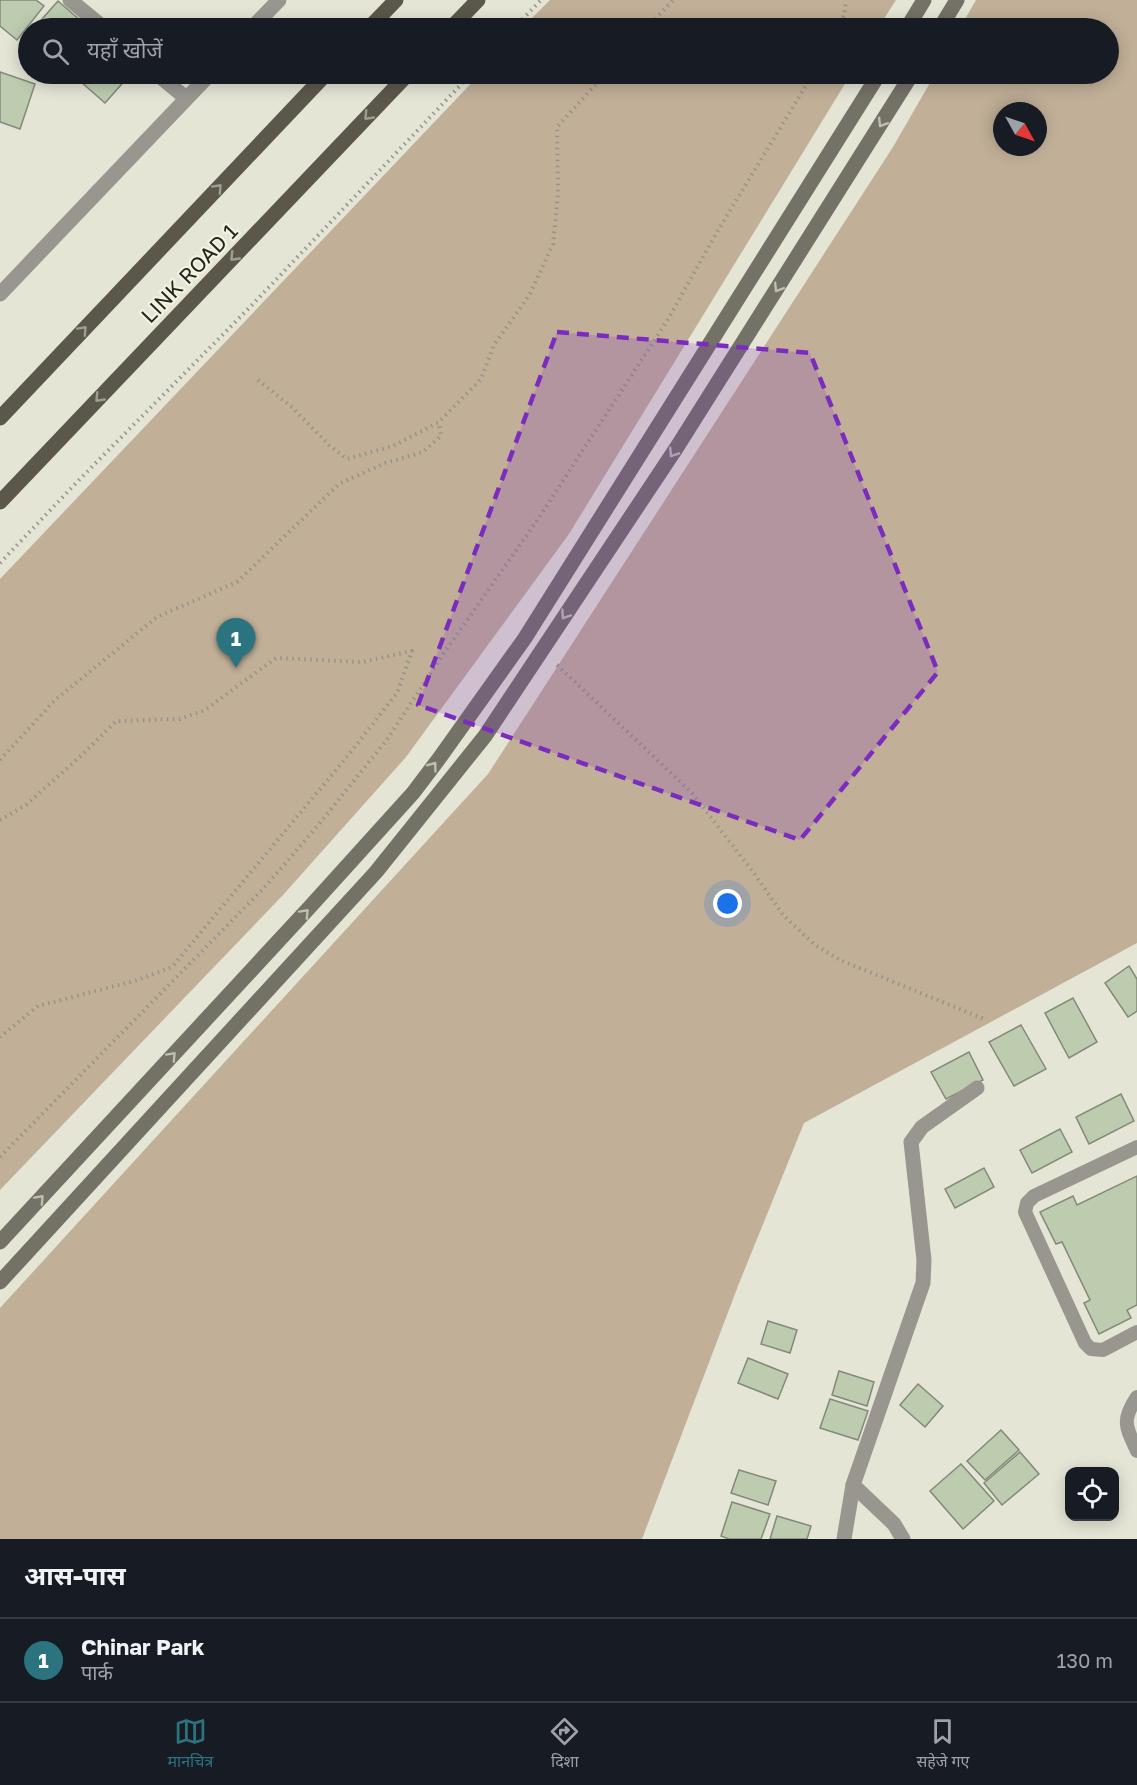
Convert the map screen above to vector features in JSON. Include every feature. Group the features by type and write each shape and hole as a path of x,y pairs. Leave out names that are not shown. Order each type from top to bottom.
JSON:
{"main road":[{"path":"379,18 396,0"},
{"path":"461,18 478,0"},
{"name":"LINK ROAD 1","path":"0,418 317,84"},
{"name":"LINK ROAD 1","path":"0,502 398,84"}],"street":[{"path":"70,0 92,18"},
{"path":"262,18 279,0"},
{"path":"913,18 924,0"},
{"path":"946,18 957,0"},
{"path":"169,84 186,98"},
{"path":"0,294 200,84"},
{"path":"0,1242 308,909 413,792 438,760 532,628 873,84"},
{"path":"0,1282 376,872 485,736 677,447 906,84"},
{"path":"844,1539 853,1485 923,1283 924,1260 911,1142 922,1127 978,1088"},
{"path":"853,1485 894,1524 903,1539"}],"lane":[{"path":"1137,1147 1034,1196 1027,1203 1024,1212 1084,1343 1091,1349 1103,1350 1137,1332"},
{"path":"1137,1397 1130,1407 1125,1427 1137,1451"}],"path":[{"path":"524,18 541,0"},
{"path":"656,18 673,0"},
{"path":"843,18 846,0"},
{"path":"0,563 252,305 462,84"},
{"path":"258,380 293,408 329,445 347,459 393,446 439,422 481,379 494,345 530,294 554,244 558,194 557,127 596,84"},
{"path":"0,1157 263,889 386,741 444,653 536,522 667,321 717,232 807,84"},
{"path":"0,760 55,700 157,617 237,582 339,484 385,463 423,452 441,436 439,422"},
{"path":"0,820 26,805 116,721 180,719 205,710 276,658 362,662 412,651 397,693 336,771 172,967 138,980 38,1006 0,1037"},
{"path":"542,651 693,793 783,915 815,945 840,960 984,1019"}],"highlighted area":[{"path":"557,332 810,353 938,672 800,840 418,705"}],"shaded area":[{"path":"550,0 896,0 884,18 532,18"},
{"path":"976,0 1137,0 1137,943 804,1123 738,1286 642,1539 0,1539 0,1308 488,774 893,147 929,84 1119,84 1119,18 966,18"},
{"path":"470,84 845,84 569,534 406,757 283,895 0,1190 0,579"}],"building":[{"path":"0,0 36,0 44,6 34,18 18,18 17,40 0,26"},
{"path":"58,1 78,18 43,18"},
{"path":"0,72 18,78 18,84 35,84 20,129 0,122"},
{"path":"83,84 122,84 105,103"},
{"path":"1129,966 1137,979 1137,1011 1128,1017 1105,983"},
{"path":"1073,998 1097,1042 1069,1058 1045,1013"},
{"path":"1021,1025 1046,1069 1014,1086 989,1042"},
{"path":"969,1052 983,1080 946,1099 931,1072"},
{"path":"1121,1094 1134,1121 1089,1144 1076,1117"},
{"path":"1060,1129 1072,1152 1032,1173 1020,1150"},
{"path":"984,1168 994,1187 955,1208 945,1189"},
{"path":"1137,1176 1137,1305 1127,1310 1131,1318 1099,1334 1084,1303 1090,1300 1062,1242 1056,1244 1040,1212 1073,1196 1077,1205"},
{"path":"768,1321 797,1330 790,1353 761,1344"},
{"path":"748,1358 788,1374 778,1399 738,1383"},
{"path":"839,1371 874,1382 867,1406 832,1395"},
{"path":"918,1384 943,1406 925,1427 900,1405"},
{"path":"830,1399 868,1411 858,1440 820,1428"},
{"path":"1001,1430 1019,1450 985,1480 967,1461"},
{"path":"1020,1452 1039,1474 1002,1505 984,1483"},
{"path":"961,1464 994,1501 963,1529 930,1491"},
{"path":"739,1470 776,1481 768,1505 731,1493"},
{"path":"732,1502 770,1514 761,1539 729,1539 721,1536"},
{"path":"777,1516 811,1526 807,1539 770,1539"}],"place":[{"name":"Chinar Park","path":"236,668"}]}
